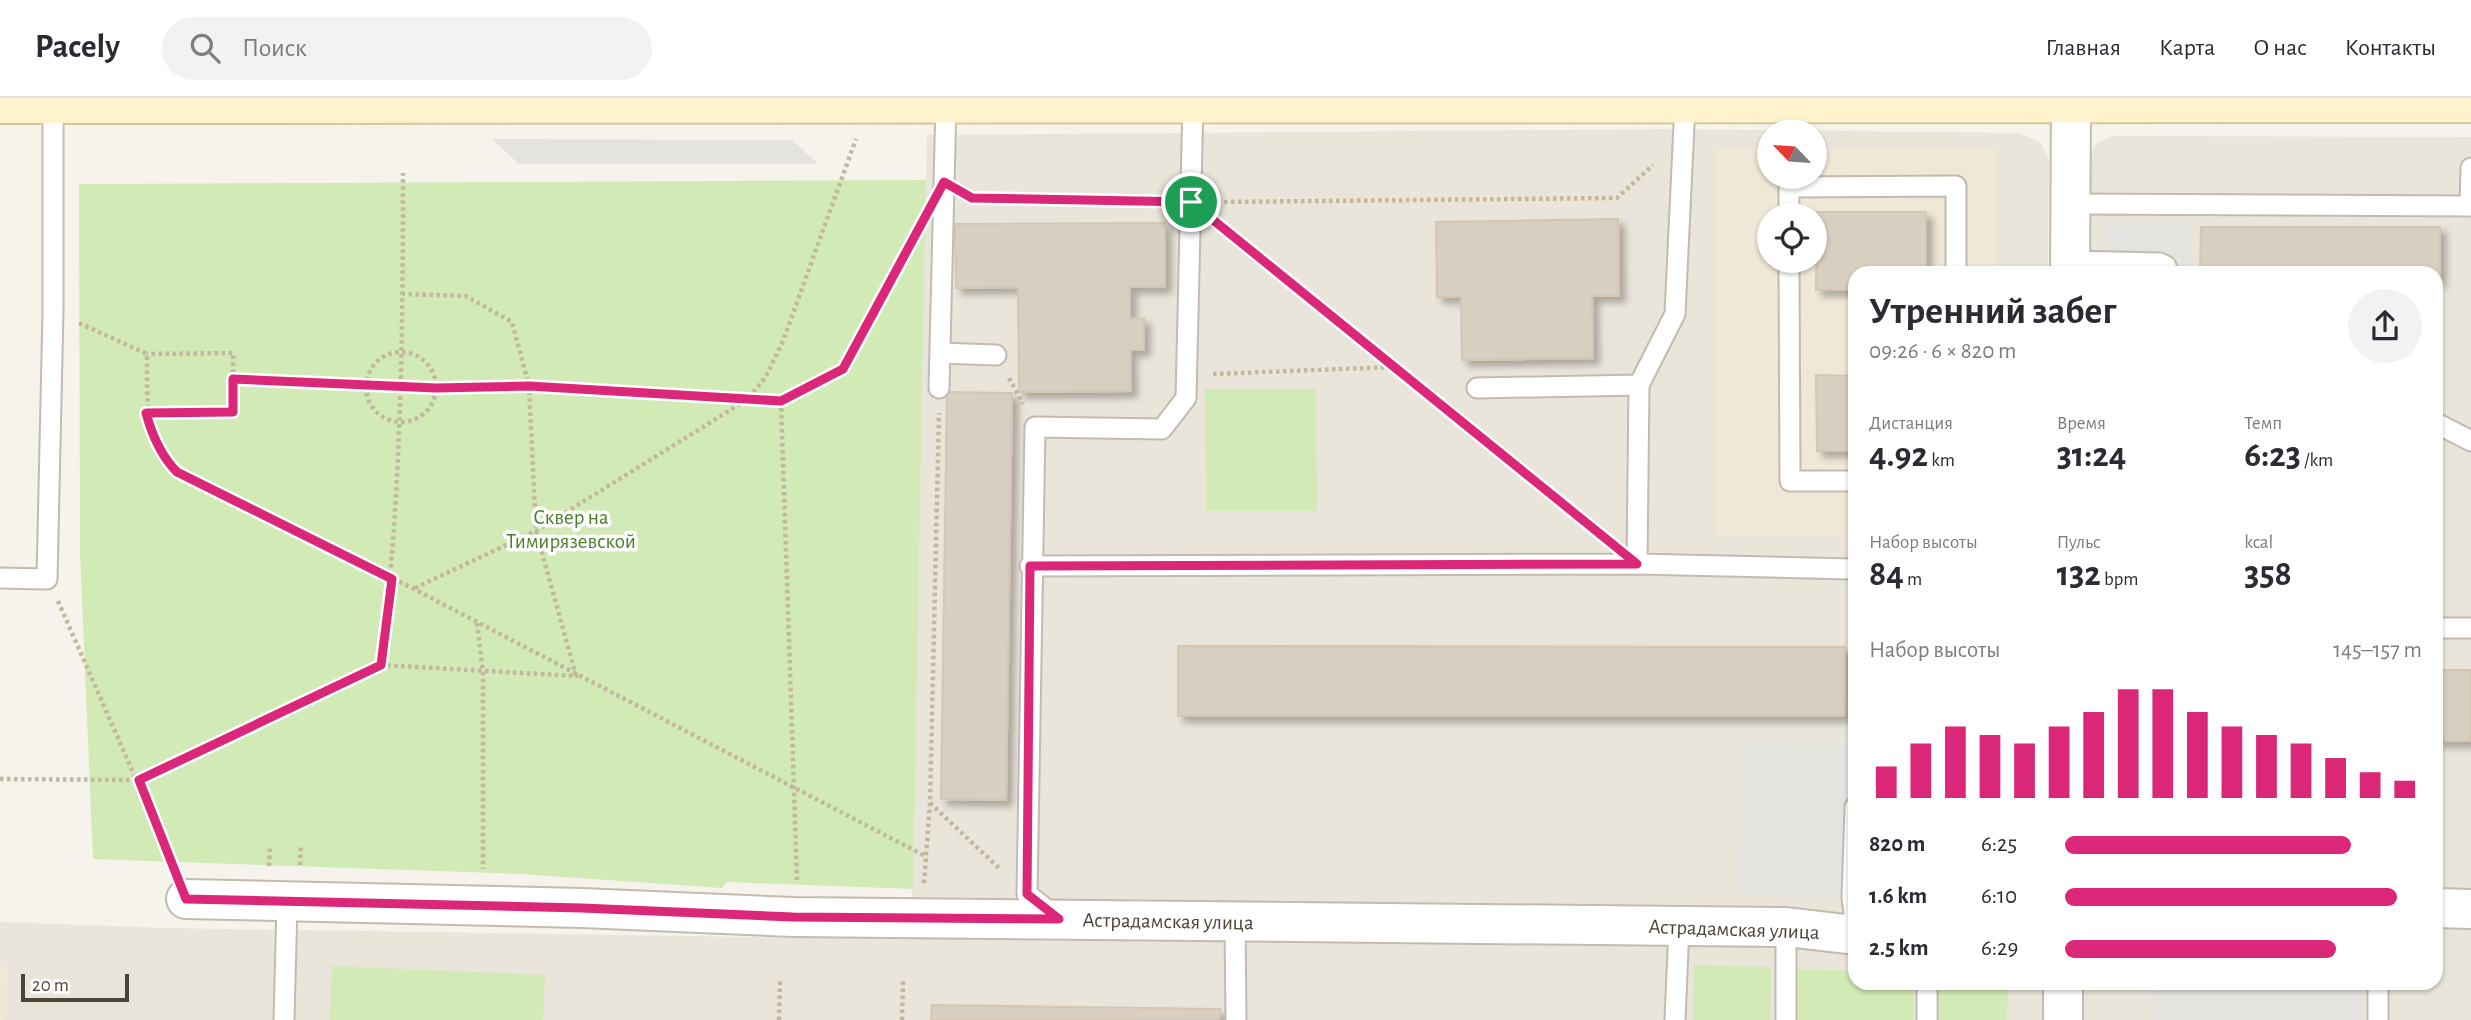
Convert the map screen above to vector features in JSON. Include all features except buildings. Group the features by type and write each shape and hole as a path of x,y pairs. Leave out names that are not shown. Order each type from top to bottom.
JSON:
{"main road":[{"path":"0,104 461,101 1193,102 1685,120 1780,101 2071,104 2471,103"}],"street":[{"path":"2070,266 2071,104"},
{"name":"Астрадамская улица","path":"186,899 582,908 793,917 1786,927 1848,934"},
{"path":"2443,908 2471,908"},
{"path":"2063,990 2063,1020"}],"lane":[{"path":"1059,919 1027,894 1030,566 1035,427 1162,429 1186,398 1193,102"},
{"path":"939,388 946,103"},
{"path":"0,578 47,579 53,311 53,104"},
{"path":"1637,564 1639,385 1675,314 1685,120"},
{"path":"2070,204 2471,206 2471,168"},
{"path":"1789,203 1789,187 1956,186 1956,266"},
{"path":"2092,266 2160,263 2166,266"},
{"path":"1789,273 1790,481 1848,481"},
{"path":"940,353 996,355"},
{"path":"1477,388 1639,385"},
{"path":"2443,427 2471,441"},
{"path":"1030,566 1637,564 1848,569"},
{"path":"2443,628 2471,628"},
{"path":"284,1020 287,903"},
{"path":"1235,922 1236,1020"},
{"path":"1675,1020 1679,926"},
{"path":"1786,927 1786,1020"},
{"path":"1927,990 1927,1020"},
{"path":"2378,990 2378,1020"}],"path":[{"path":"233,379 436,388 529,386 781,401 843,369 944,182 972,198 1191,202 1617,198 1685,120"},
{"path":"414,589 536,531 748,399 765,378 783,341 856,141"},
{"path":"381,665 392,579 400,422 403,352 403,173"},
{"path":"1191,202 1637,564"},
{"path":"403,294 466,296 512,321 529,386 536,531 576,676"},
{"path":"53,311 148,354 233,353 233,412 146,413"},
{"path":"403,352 423,360 435,377 436,388 429,409 421,416 400,422 391,421 376,412 367,396 366,385 377,361 393,353 403,352"},
{"path":"148,354 146,413 150,429 166,460 177,472 414,589 927,857"},
{"path":"996,355 1035,427"},
{"path":"1186,375 1394,367"},
{"path":"923,895 930,803 939,388"},
{"path":"781,401 792,785 798,892"},
{"path":"47,579 139,780 186,899"},
{"path":"477,622 483,673 483,874"},
{"path":"0,779 139,780 381,665 483,673 576,676"},
{"path":"930,803 1027,894"},
{"path":"779,1020 780,980"},
{"path":"902,1020 903,981"}],"shaded area":[{"path":"1757,130 1757,189 1827,189 1827,131 2019,133 2041,143 2049,160 2048,266 1848,266 1848,917 912,901 927,135"},
{"path":"2112,136 2471,137 2471,888 2443,888 2443,266 2087,266 2090,156 2098,142"},
{"path":"492,139 792,140 818,164 519,164"},
{"path":"1998,147 1998,266 1848,266 1848,536 1714,537 1714,148 1757,148 1757,189 1827,189 1827,148"},
{"path":"2190,224 2190,266 2108,266 2107,225"},
{"path":"1745,743 1848,747 1848,898 1739,894"},
{"path":"0,922 166,928 747,937 1848,948 1848,990 2040,990 2045,1003 2045,1020 0,1020"},
{"path":"2443,926 2471,926 2471,1020 2080,1020 2082,990 2443,990"},
{"path":"0,966 7,966 6,1020 0,1020"},
{"path":"2154,990 2362,990 2362,1020 2153,1020"}],"green space":[{"name":"Сквер на Тимирязевской","path":"926,180 913,889 726,882 722,888 521,874 93,859 80,552 79,184"},
{"path":"1205,389 1316,389 1317,511 1206,511"},
{"path":"1694,965 1771,967 1770,1020 1693,1020"},
{"path":"332,966 545,975 543,1020 330,1020"},
{"path":"1793,969 1848,971 1848,990 1914,990 1913,1020 1793,1020"},
{"path":"1935,990 2008,990 2007,1020 1934,1020"}],"route":[{"path":"944,182 972,198 1191,202 1637,564 1030,566 1027,894 1059,919 793,917 582,908 186,899 139,780 381,665 392,579 177,472 166,460 150,429 146,413 233,412 233,379 436,388 529,386 781,401 843,369 944,182"}]}
